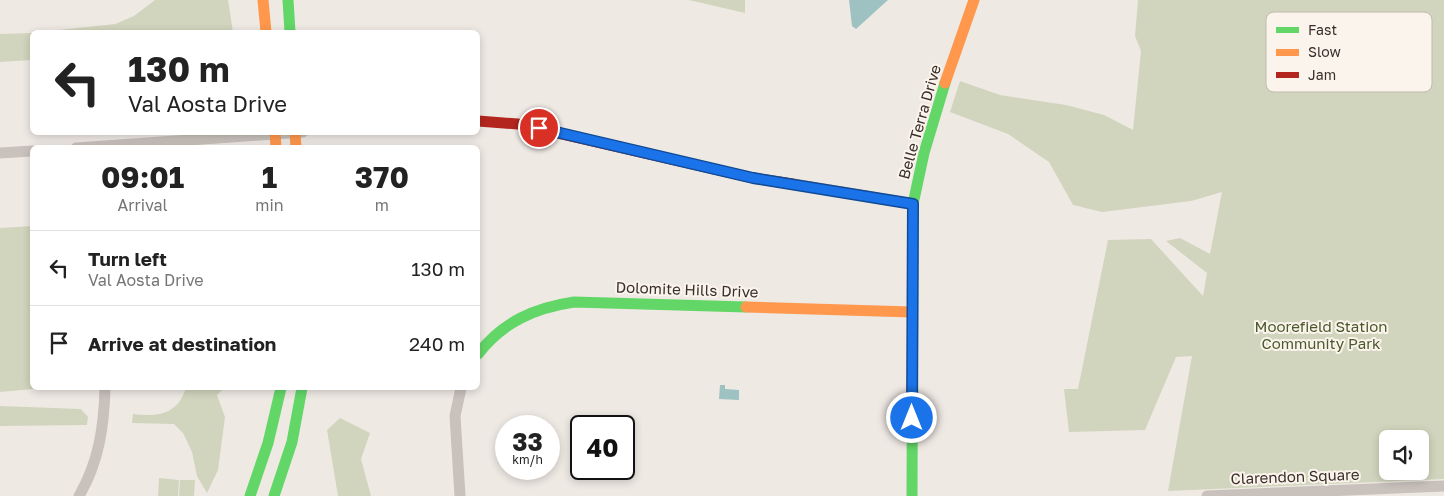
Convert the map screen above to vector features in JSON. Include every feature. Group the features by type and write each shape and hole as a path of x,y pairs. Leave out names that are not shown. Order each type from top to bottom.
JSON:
{"street":[{"path":"262,0 266,30"},
{"path":"288,0 290,30"},
{"name":"Belle Terra Drive","path":"912,496 913,204 916,183 974,0"},
{"path":"480,121 529,126 753,178 913,204"},
{"path":"119,145 249,135"},
{"path":"0,153 30,151"},
{"name":"Dolomite Hills Drive","path":"480,351 492,336 522,315 556,304 574,302 912,312"},
{"path":"79,496 94,465 101,440 106,390"},
{"path":"250,496 268,443 281,390"},
{"path":"274,496 292,442 302,390"},
{"path":"460,496 455,416 461,390"},
{"name":"Clarendon Square","path":"1207,495 1352,493 1444,486"}],"green space":[{"path":"155,0 228,0 233,30 59,30 115,24 134,16"},
{"path":"689,0 745,0 745,13"},
{"name":"Moorefield Station Community Park","path":"1138,0 1444,0 1444,479 1429,480 1429,430 1379,430 1379,480 1421,480 1168,491 1192,356 1176,357 1145,430 1069,432 1064,389 1078,389 1108,240 1151,239 1203,296 1207,273 1166,241 1180,238 1210,254 1222,192 1191,201 1102,212 1073,205 1049,162 1008,134 950,112 960,81 1000,95 1066,105 1104,115 1133,130 1141,51 1135,36"},
{"path":"30,33 30,60 0,62 0,34"},
{"path":"30,226 30,389 0,392 0,228"},
{"path":"185,390 222,390 217,395 225,417 218,470 207,493 197,476 192,452 183,433 174,424 132,423 133,414 151,415 166,412 172,409"},
{"path":"0,406 81,409 88,417 87,425 0,426"},
{"path":"340,418 370,433 361,459 371,496 338,496 327,430"},
{"path":"159,478 179,480 178,496 158,496"},
{"path":"180,480 195,480 194,496 179,496"}],"water":[{"path":"849,0 888,0 856,29 852,26"},
{"path":"720,385 725,385 725,389 739,390 739,400 719,399"}],"traffic: fast":[{"path":"288,0 290,30"},
{"path":"912,496 913,204 924,153 945,83"},
{"path":"480,352 498,333 520,318 546,308 574,302 746,307"},
{"path":"250,496 268,443 281,390"},
{"path":"274,496 292,442 302,390"}],"traffic: slow":[{"path":"263,0 266,30"},
{"path":"945,83 974,0"},
{"path":"275,135 276,145"},
{"path":"295,135 296,145"},
{"path":"792,184 913,204"},
{"path":"746,307 912,312"}],"traffic: jam":[{"path":"480,121 518,124 753,178 792,184"}],"route":[{"path":"539,128 753,178 913,204 912,418"}]}
